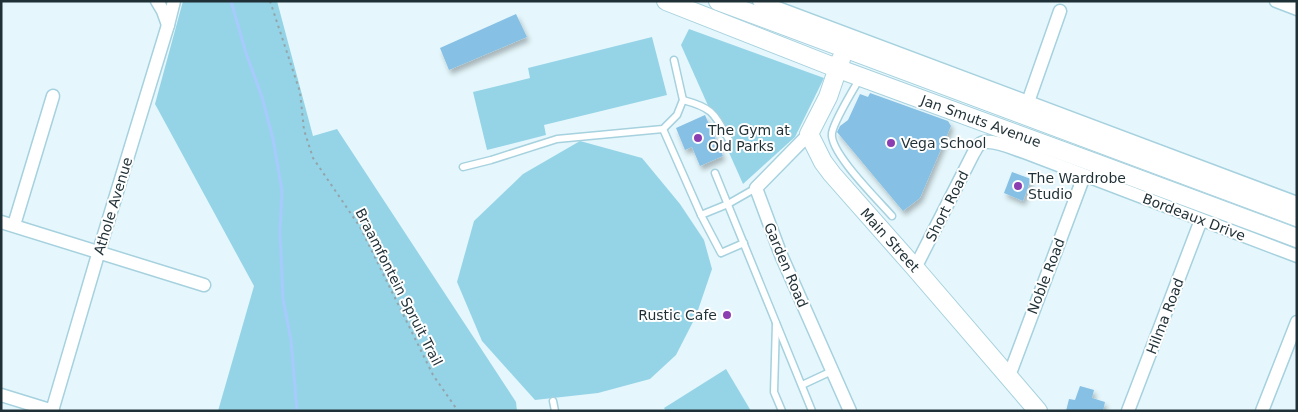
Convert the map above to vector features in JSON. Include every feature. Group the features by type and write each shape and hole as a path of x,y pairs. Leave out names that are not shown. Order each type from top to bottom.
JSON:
{"main road":[{"name":"Jan Smuts Avenue","path":"666,1 839,70 1297,238"},
{"name":"Jan Smuts Avenue","path":"718,1 1297,217"},
{"path":"809,134 821,112 839,70 844,49"},
{"name":"Main Street","path":"809,134 823,162 850,183 915,268 1038,411"}],"street":[{"path":"157,1 168,25"},
{"name":"Athole Avenue","path":"53,411 174,1"},
{"path":"759,1 1297,203"},
{"path":"1276,1 1297,9"},
{"path":"1028,102 1060,11"},
{"path":"14,226 52,96"},
{"path":"756,188 809,134"},
{"name":"Bordeaux Drive","path":"978,145 982,142 993,142 1297,256"},
{"name":"Short Road","path":"915,268 978,145"},
{"name":"Noble Road","path":"1009,376 1084,176"},
{"name":"Garden Road","path":"756,188 781,255 850,411"},
{"name":"Hilma Road","path":"1128,411 1201,220"},
{"path":"1,222 204,285"},
{"path":"1262,411 1297,322"},
{"path":"1,395 53,411"}],"lane":[{"path":"462,167 557,139 662,129 677,115 683,100 674,60"},
{"path":"860,77 833,129 832,134 835,148 850,183 892,216"},
{"path":"683,100 701,104 714,113 728,140"},
{"path":"662,129 701,215 721,253 744,243"},
{"path":"715,173 812,411"},
{"path":"701,215 728,204 756,188"},
{"path":"776,319 774,392 782,411"},
{"path":"802,385 832,372"},
{"path":"553,401 556,411"}],"path":[{"name":"Braamfontein Spruit Trail","path":"270,1 300,92 304,130 313,158 360,227 433,374 458,411"}],"shaded area":[{"path":"183,1 277,1 313,136 337,129 516,402 517,411 218,411 254,286 155,104"},
{"path":"689,29 824,78 795,137 743,184 681,45"},
{"path":"652,37 667,95 544,125 546,135 487,150 473,92 530,78 528,68"},
{"path":"580,141 642,158 680,204 704,240 712,269 696,316 676,355 650,379 598,393 535,400 482,341 457,282 474,221 523,174"},
{"path":"726,369 751,411 666,411 664,408"}],"building":[{"path":"516,14 527,37 449,70 440,48"},
{"path":"870,93 948,121 951,126 920,198 903,211 837,132 840,126 848,120 860,94 868,97"},
{"name":"The Gym at Old Parks","path":"705,115 723,156 700,166 692,147 685,150 676,128"},
{"name":"The Wardrobe Studio","path":"1012,172 1031,179 1023,201 1004,193"},
{"path":"1080,386 1094,390 1092,398 1105,402 1103,411 1066,411 1069,399 1075,400"}],"waterway":[{"path":"231,1 246,53 262,97 273,139 282,190 280,232 283,299 291,340 297,411"}],"place":[{"name":"The Gym at Old Parks","path":"698,138"},
{"name":"Vega School","path":"891,143"},
{"name":"The Wardrobe Studio","path":"1018,186"},
{"name":"Rustic Cafe","path":"727,315"}]}
